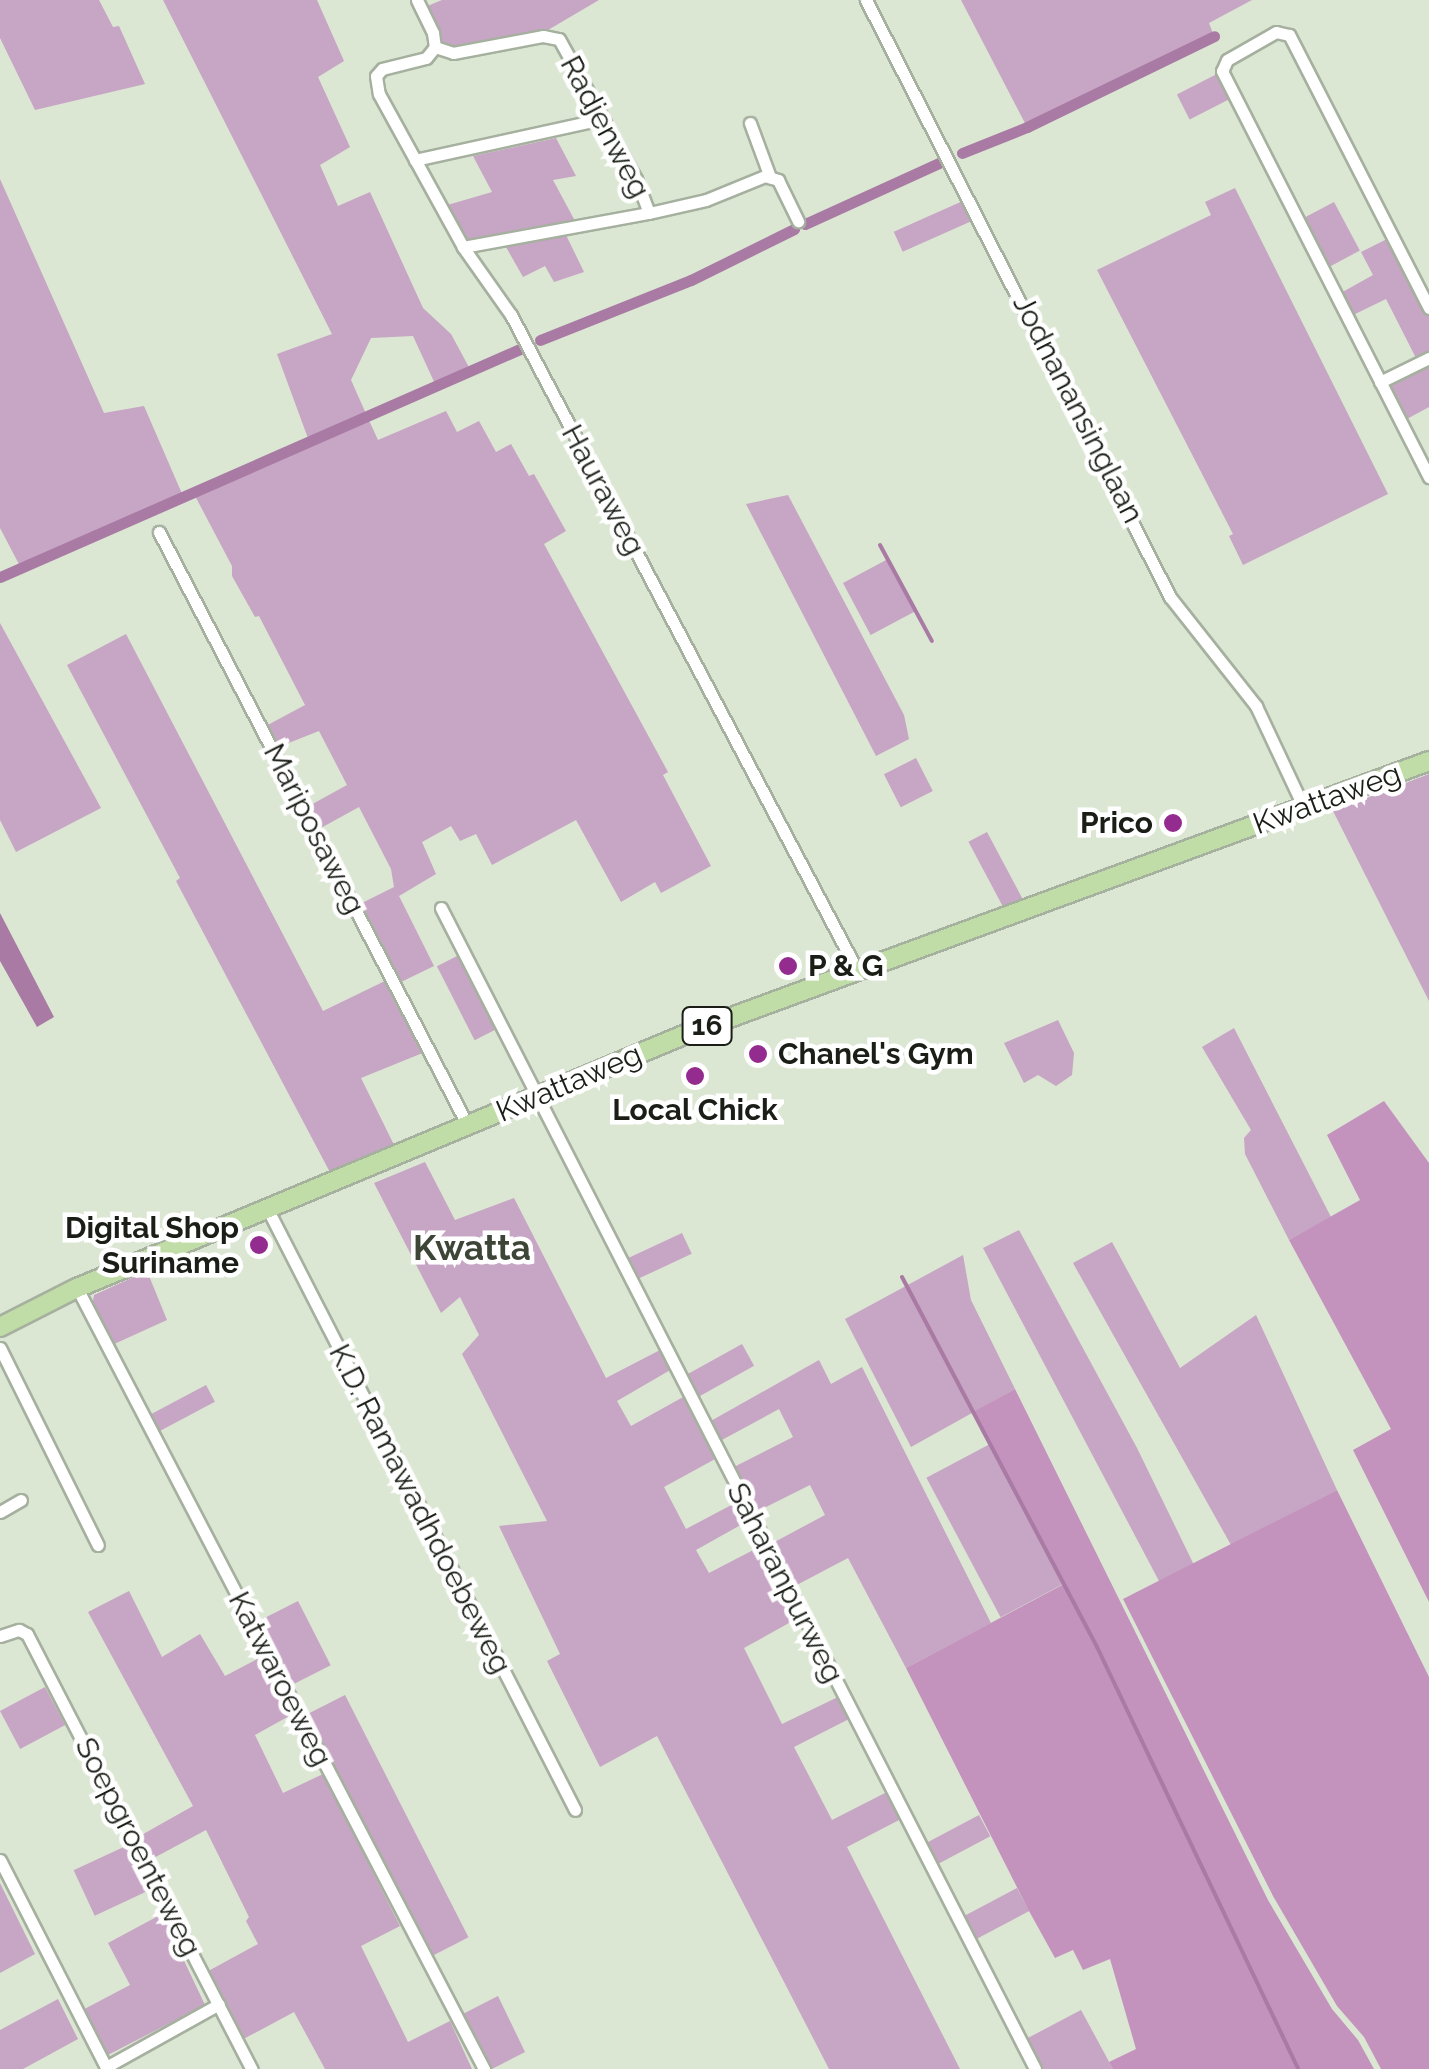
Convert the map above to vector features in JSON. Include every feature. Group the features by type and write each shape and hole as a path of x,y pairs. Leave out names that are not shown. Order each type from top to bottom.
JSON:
{"main road":[{"name":"Kwattaweg","path":"0,1327 77,1288 538,1096 857,970 1429,761"}],"street":[{"path":"417,0 433,33 434,48"},
{"name":"Jodnanansinglaan","path":"866,0 1170,597 1256,706 1304,808"},
{"path":"1429,308 1290,35 1276,32 1228,60 1222,71 1429,477"},
{"name":"Radjenweg","path":"434,48 454,53 552,36 559,39 636,179 649,213 463,246"},
{"name":"Hauraweg","path":"434,48 426,58 391,64 376,76 379,94 463,246 511,315 857,970"},
{"path":"415,160 602,119"},
{"path":"750,123 770,177"},
{"path":"649,213 706,200 770,177 778,180 798,221"},
{"path":"1380,382 1429,358"},
{"name":"Mariposaweg","path":"159,532 468,1126"},
{"name":"Saharanpurweg","path":"442,908 1035,2069"},
{"name":"K.D. Ramawadhdoebeweg","path":"267,1208 575,1810"},
{"name":"Katwaroeweg","path":"77,1288 484,2069"},
{"path":"0,1348 98,1545"},
{"path":"0,1512 21,1500"},
{"name":"Soepgroenteweg","path":"0,1636 19,1630 26,1634 252,2069"},
{"path":"0,1860 106,2068 219,2004"}],"shaded area":[{"path":"0,0 99,0 113,27 119,26 145,84 35,110 0,38"},
{"path":"163,0 317,0 344,61 318,77 350,147 320,165 338,206 370,192 423,308 451,334 471,371 436,386 413,336 371,338 351,380 367,416 378,440 446,411 457,432 479,421 496,452 511,444 529,476 534,474 566,531 544,544 668,772 663,775 711,866 661,893 655,882 621,902 576,820 492,865 476,834 460,841 451,826 422,842 436,874 399,896 434,966 399,983 358,905 394,887 391,869 359,807 319,829 307,807 347,785 319,731 276,748 264,727 305,705 259,616 255,617 232,576 232,566 193,492 309,441 277,354 332,334"},
{"path":"442,0 599,0 548,30 453,50 442,43 425,7"},
{"path":"961,0 1252,0 1209,23 1214,36 1027,127"},
{"path":"1217,74 1230,99 1190,119 1177,94"},
{"path":"556,138 576,176 553,180 575,221 465,241 444,206 492,192 473,156"},
{"path":"0,179 104,413 144,406 183,496 21,568 0,528"},
{"path":"1235,188 1388,494 1243,565 1229,536 1233,534 1097,270 1211,215 1205,202"},
{"path":"965,200 974,220 903,252 894,232"},
{"path":"1334,202 1360,251 1326,268 1300,220"},
{"path":"566,235 584,272 554,282 545,266 523,277 506,247"},
{"path":"1389,238 1429,314 1429,353 1417,360 1386,299 1351,316 1339,294 1373,275 1361,252"},
{"path":"1429,361 1429,407 1405,420 1388,383"},
{"path":"788,495 904,715 909,739 876,756 746,504"},
{"path":"888,559 916,611 871,635 843,583"},
{"path":"0,623 101,808 16,852 0,820"},
{"path":"126,634 323,1011 387,980 425,1052 361,1078 398,1153 333,1178 176,881 180,878 67,665"},
{"path":"916,758 933,791 901,807 884,774"},
{"path":"1429,774 1429,1001 1333,811"},
{"path":"987,832 1025,904 1007,914 968,842"},
{"path":"0,913 54,1017 37,1027 0,961"},
{"path":"461,954 499,1028 475,1040 437,966"},
{"path":"1058,1020 1074,1053 1072,1075 1056,1086 1038,1075 1024,1083 1004,1043"},
{"path":"1234,1028 1331,1217 1289,1240 1245,1154 1244,1138 1251,1130 1202,1047"},
{"path":"1384,1101 1429,1163 1429,1602 1353,1450 1391,1429 1289,1240 1360,1200 1327,1135"},
{"path":"425,1162 455,1220 514,1198 606,1378 662,1349 672,1369 617,1401 631,1426 685,1396 717,1458 664,1487 686,1529 737,1502 746,1522 696,1550 709,1573 761,1546 798,1618 744,1648 782,1724 838,1697 849,1719 794,1747 832,1820 887,1792 901,1819 847,1847 960,2069 829,2069 657,1736 600,1767 547,1661 560,1654 499,1526 547,1521 462,1354 479,1335 460,1297 441,1313 374,1183"},
{"path":"1019,1230 1137,1448 1194,1565 1159,1581 983,1248"},
{"path":"682,1233 692,1254 636,1280 627,1259"},
{"path":"1112,1242 1180,1368 1256,1315 1337,1490 1231,1545 1073,1263"},
{"path":"963,1255 971,1300 1015,1389 911,1447 845,1319"},
{"path":"147,1271 167,1320 112,1345 92,1307 94,1295"},
{"path":"742,1344 754,1366 697,1397 685,1376"},
{"path":"819,1360 831,1384 862,1367 991,1623 906,1668 848,1558 791,1588 769,1545 825,1515 810,1485 754,1513 732,1468 793,1437 779,1409 720,1441 709,1422"},
{"path":"206,1385 215,1402 158,1432 149,1415"},
{"path":"1015,1389 1268,1900 1332,2009 1358,2040 1374,2069 1113,2069 1109,2062 1136,2049 1110,1959 1083,1970 1073,1950 1055,1958 1029,1911 906,1668 1064,1584 973,1412"},
{"path":"990,1444 1064,1584 1001,1617 926,1478"},
{"path":"1337,1490 1429,1677 1429,2069 1381,2069 1364,2037 1337,2006 1273,1896 1123,1599"},
{"path":"129,1591 162,1657 200,1634 225,1676 261,1657 291,1715 255,1735 283,1793 323,1774 400,1926 361,1946 408,2042 450,2021 472,2069 325,2069 294,2012 236,2043 201,1975 258,1944 246,1921 249,1917 206,1830 150,1860 138,1837 193,1806 88,1612"},
{"path":"298,1601 331,1665 289,1686 256,1622"},
{"path":"45,1687 65,1725 20,1749 0,1711"},
{"path":"345,1695 468,1937 426,1959 302,1717"},
{"path":"979,1815 990,1836 935,1866 923,1845"},
{"path":"128,1845 149,1890 95,1916 74,1870"},
{"path":"0,1883 35,1954 0,1973"},
{"path":"1017,1888 1029,1911 974,1941 961,1918"},
{"path":"162,1914 205,2005 102,2058 75,2014 130,1985 108,1943"},
{"path":"498,1996 525,2052 492,2069 480,2069 455,2018"},
{"path":"58,1999 78,2039 23,2069 0,2069 0,2030"},
{"path":"1081,2010 1113,2069 1039,2069 1024,2040"}],"waterway":[{"path":"962,153 1027,127 1214,36"},
{"path":"805,224 943,161"},
{"path":"540,340 691,280 794,229"},
{"path":"0,577 520,349"},
{"path":"880,545 932,641"},
{"path":"902,1277 1097,1647 1298,2069"}],"place":[{"name":"Prico","path":"1173,823"},
{"name":"P & G","path":"788,966"},
{"name":"Chanel's Gym","path":"758,1054"},
{"name":"Local Chick","path":"695,1076"},
{"name":"Digital Shop Suriname","path":"259,1245"}],"district":[{"name":"Kwatta","path":"472,1248"}]}
